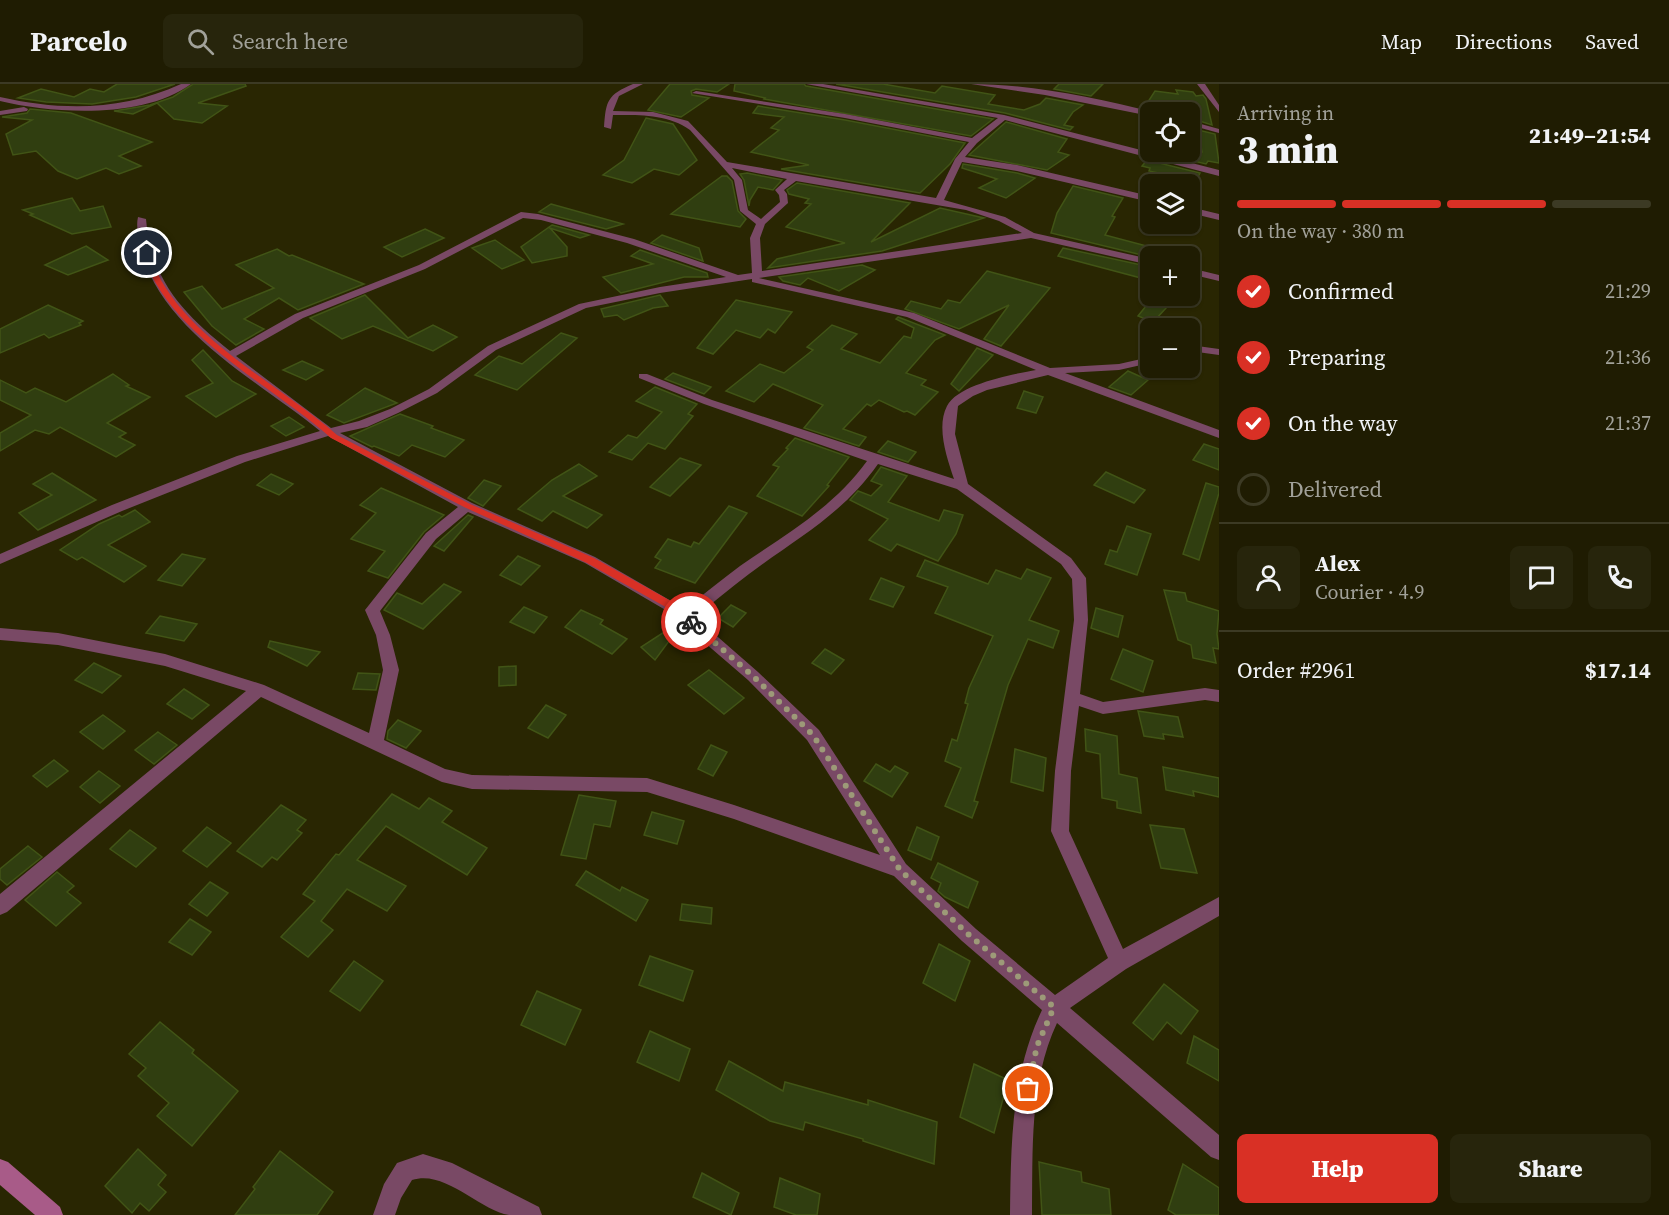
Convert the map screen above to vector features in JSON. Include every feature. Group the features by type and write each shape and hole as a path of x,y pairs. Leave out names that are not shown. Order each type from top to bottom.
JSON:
{"main road":[{"path":"0,1170 52,1215"}],"street":[{"path":"0,112 33,108 94,109 161,96 187,84"},
{"path":"608,127 608,104 613,96 639,84"},
{"path":"810,84 1004,117 1219,173"},
{"path":"851,109 876,84"},
{"path":"975,84 1045,93 1140,112"},
{"path":"1045,93 1053,84"},
{"path":"1201,84 1219,110"},
{"path":"696,93 851,109 974,141"},
{"path":"0,99 33,108"},
{"path":"608,113 649,115 686,123 738,180 744,212 761,223"},
{"path":"939,202 959,159 974,141 1004,117"},
{"path":"1200,126 1219,131"},
{"path":"959,159 1017,168 1140,197"},
{"path":"724,164 772,175 939,202 975,211 1018,226 1031,236"},
{"path":"757,276 754,262 755,238 761,223 784,203 783,194 779,190 795,177"},
{"path":"1200,213 1219,218"},
{"path":"229,356 299,316 422,267 521,215 629,242 739,278 910,315 1048,371 1219,434"},
{"path":"141,219 142,238 151,268 160,287 183,316 229,356 329,432 467,506 590,560 675,608 686,617 753,676 813,735 900,870 969,935 1219,1149"},
{"path":"0,559 117,508 241,459 363,424 394,411 433,391 492,348 583,306 660,290 1031,236 1140,260"},
{"path":"1200,273 1219,278"},
{"path":"1200,349 1219,352"},
{"path":"962,486 951,444 950,422 953,405 974,389 1048,371 1122,367 1140,362"},
{"path":"643,376 708,402 962,486 1066,561 1079,578 1081,620 1060,831 1119,962"},
{"path":"686,617 744,571 796,538 840,504 860,483 875,459"},
{"path":"375,743 391,670 383,635 372,610 431,536 467,506"},
{"path":"0,634 58,639 165,660 260,689 442,775 472,782 646,785 735,812 900,870"},
{"path":"0,906 260,689"},
{"path":"1072,698 1103,708 1205,694 1219,696"},
{"path":"1021,1215 1022,1138 1028,1089 1037,1046 1054,1007 1119,962 1216,909"},
{"path":"384,1215 392,1191 405,1171 423,1164 444,1171 531,1215"}],"building":[{"path":"117,84 175,84 136,97 92,104 18,98 41,89 74,97 90,89 104,92"},
{"path":"193,84 245,84 246,86 198,103 227,106 202,123 174,119 157,103 133,114 114,111 150,105 173,97"},
{"path":"670,84 729,84 717,92 696,89 691,91 692,95 709,98 681,117 648,110"},
{"path":"735,84 804,84 993,119 971,136 764,99 734,91"},
{"path":"836,84 883,84 935,93 942,86 995,95 988,104 1024,110 1040,104 1046,98 1083,105 1073,112 1064,125 1073,127 1070,130 1005,113"},
{"path":"1059,84 1103,84 1091,96 1054,89"},
{"path":"1176,90 1193,92 1196,96 1203,95 1212,125 1200,121 1200,102 1148,102 1155,91 1178,94"},
{"path":"758,106 965,143 950,164 920,193 781,169 809,165 751,152 779,130 771,128 784,117 753,113"},
{"path":"30,109 71,113 152,142 119,156 141,166 119,174 106,168 77,179 58,171 36,151 13,155 6,134 32,120 2,117 27,113"},
{"path":"646,118 673,124 697,160 679,175 654,169 632,183 603,175 624,160"},
{"path":"1006,122 1067,139 1058,152 1069,155 1047,170 969,155"},
{"path":"1200,130 1215,134 1219,163 1198,162 1200,162 1200,152 1202,152"},
{"path":"1145,162 1155,162 1200,173 1163,174 1149,171 1150,168 1142,166"},
{"path":"963,164 1035,178 1006,198 979,188 997,179 962,168"},
{"path":"747,173 782,180 773,190 758,187 749,206 744,180 740,174"},
{"path":"722,176 727,176 732,181 738,211 746,219 740,227 671,214"},
{"path":"797,183 910,203 871,242 940,208 984,218 882,251 768,268 777,259 845,243 786,227 811,204 805,203 809,199 789,194 787,190"},
{"path":"1073,186 1123,198 1112,216 1115,217 1105,235 1146,246 1140,246 1140,255 1051,233 1057,213"},
{"path":"72,198 80,211 103,206 111,227 72,234 23,210"},
{"path":"551,204 623,224 606,229 539,212"},
{"path":"552,225 589,235 580,238 550,228 567,247 567,256 532,263 521,247"},
{"path":"425,229 444,238 402,257 384,247"},
{"path":"662,235 699,248 703,261 651,243"},
{"path":"495,240 524,260 502,269 472,248"},
{"path":"86,246 108,260 68,275 45,265"},
{"path":"1063,248 1140,265 1140,278 1058,256"},
{"path":"277,249 289,256 292,255 364,284 298,310 279,298 244,319 264,329 236,345 212,326 184,292 202,286 222,309 274,288 236,265"},
{"path":"640,250 707,273 708,277 684,277 621,293 603,277 653,264 631,256"},
{"path":"862,265 875,270 839,291 808,278 800,285 783,281 779,277"},
{"path":"987,271 1050,288 1001,346 984,339 1009,305 959,329 905,309 911,301 941,309 948,300 960,303"},
{"path":"365,295 408,338 433,325 457,337 433,351 373,326 342,339 310,318"},
{"path":"660,295 668,306 653,308 624,320 617,315 604,317 601,309"},
{"path":"736,300 792,312 775,333 768,329 760,338 736,330 713,354 697,348"},
{"path":"48,305 83,321 79,323 81,325 49,338 44,334 0,353 0,329"},
{"path":"1146,306 1168,306 1157,318 1138,316"},
{"path":"898,317 945,335 935,340 906,373 926,380 921,385 938,392 915,415 879,400 871,406 867,404 843,429 866,437 859,446 804,428 823,405 773,384 754,402 726,391 760,364 784,373 813,350 807,347 832,325 857,334 841,349 880,363 904,336 911,338 914,328 896,319"},
{"path":"561,333 577,338 517,390 475,375 499,356 522,364"},
{"path":"977,348 993,355 959,391 951,384"},
{"path":"203,350 232,381 256,394 216,417 186,396 213,383 192,360"},
{"path":"302,361 323,370 306,380 283,370"},
{"path":"1128,371 1148,380 1131,395 1109,387"},
{"path":"673,373 711,387 704,394 665,379"},
{"path":"113,374 129,385 126,386 150,397 107,423 126,433 119,437 135,445 116,457 60,427 49,434 35,430 0,451 0,433 31,415 0,400 0,380 26,393 35,388 66,402"},
{"path":"655,387 697,404 688,414 693,416 665,449 648,443 632,460 609,452 628,435 637,438 662,412 636,401"},
{"path":"365,388 397,403 344,423 327,415"},
{"path":"1024,391 1043,397 1036,413 1017,408"},
{"path":"400,414 464,440 445,457 412,445 399,456 372,447 350,436"},
{"path":"289,417 304,427 286,436 271,426"},
{"path":"795,438 849,457 827,485 829,486 802,516 757,496 779,467 773,465"},
{"path":"888,441 916,452 908,462 878,452"},
{"path":"1204,444 1219,449 1219,470 1193,460"},
{"path":"680,458 701,465 670,496 650,487"},
{"path":"579,464 597,476 563,496 602,515 587,528 553,511 542,521 518,509 552,480"},
{"path":"881,467 907,476 888,502 939,521 944,510 963,515 956,534 938,561 897,544 891,551 869,540 888,519 850,500 858,491 871,496 882,485 871,481"},
{"path":"1106,472 1145,490 1134,503 1094,485"},
{"path":"52,473 96,500 38,530 19,513 52,495 33,484"},
{"path":"271,474 293,484 279,495 257,485"},
{"path":"484,480 501,486 483,506 468,498"},
{"path":"1206,483 1219,487 1219,493 1199,560 1183,554"},
{"path":"381,488 444,515 424,532 388,578 368,571 385,551 351,539 376,513 360,505"},
{"path":"729,506 747,513 695,583 655,568 661,560 655,557 668,539 691,547 694,542 699,544"},
{"path":"135,510 150,522 108,545 146,566 124,582 82,557 77,560 60,550 99,524 119,515 122,517"},
{"path":"468,515 473,517 444,551 434,546"},
{"path":"1127,526 1151,534 1137,575 1105,564 1110,550 1117,552"},
{"path":"182,554 205,559 182,586 158,580"},
{"path":"518,556 540,566 521,585 500,575"},
{"path":"925,560 988,584 996,570 1021,579 1027,569 1051,578 1029,620 1059,631 1053,648 1028,639 1008,685 974,801 978,802 972,818 945,806 961,768 945,761 952,739 957,741 968,704 965,703 969,688 993,636 935,613 948,587 917,576"},
{"path":"881,578 904,587 893,607 870,599"},
{"path":"444,584 461,592 423,629 384,610 397,593 422,604"},
{"path":"1164,590 1185,593 1187,601 1219,611 1217,634 1219,649 1213,648 1216,663 1193,658 1191,645 1178,640"},
{"path":"731,605 746,613 733,627 718,618"},
{"path":"524,607 547,617 534,633 510,622"},
{"path":"1096,608 1123,616 1118,637 1091,628"},
{"path":"581,610 603,620 600,624 627,639 612,654 565,627"},
{"path":"160,616 197,624 184,641 146,633"},
{"path":"678,623 681,625 655,660 641,647"},
{"path":"270,641 320,652 307,666 268,647"},
{"path":"825,649 844,660 831,674 812,663"},
{"path":"1123,649 1153,661 1143,692 1111,679"},
{"path":"94,663 121,676 102,693 75,680"},
{"path":"516,666 516,685 499,686 499,667"},
{"path":"709,670 744,698 724,714 688,685"},
{"path":"358,673 380,674 376,690 353,689"},
{"path":"184,689 209,705 192,719 167,704"},
{"path":"546,705 566,715 548,738 528,728"},
{"path":"1138,711 1178,717 1183,737 1163,734 1164,739 1144,736"},
{"path":"103,715 125,731 103,749 80,732"},
{"path":"398,720 421,731 406,748 387,739 388,731"},
{"path":"1085,729 1117,736 1119,774 1137,778 1141,813 1117,808 1117,801 1102,798 1100,754 1086,751"},
{"path":"158,732 177,745 154,764 135,750"},
{"path":"711,745 727,752 713,776 698,769"},
{"path":"1015,749 1046,758 1043,791 1011,782"},
{"path":"54,760 68,771 47,787 33,776"},
{"path":"876,764 890,772 895,766 908,773 892,797 864,781"},
{"path":"1163,767 1219,778 1219,797 1193,791 1194,796 1166,790"},
{"path":"99,771 120,786 100,803 80,787"},
{"path":"392,794 419,809 429,798 452,811 442,822 487,848 467,875 386,826 357,860 406,886 387,911 347,889 321,921 333,930 308,957 281,937 315,901 303,894 336,854 339,855"},
{"path":"579,795 616,801 610,827 594,824 586,859 561,855"},
{"path":"281,805 306,820 297,830 302,833 277,860 272,857 262,867 237,851"},
{"path":"652,812 684,821 677,844 644,835"},
{"path":"1150,825 1184,829 1197,873 1161,868"},
{"path":"207,827 231,843 207,867 183,851"},
{"path":"917,827 939,837 931,860 908,850"},
{"path":"130,830 156,848 136,867 110,849"},
{"path":"28,846 42,857 7,885 0,879 0,869"},
{"path":"938,863 978,882 968,908 938,891 941,883 931,878"},
{"path":"586,871 620,891 622,887 648,900 636,921 576,885"},
{"path":"57,872 74,886 67,892 81,903 56,926 25,900"},
{"path":"210,882 228,893 207,916 189,904"},
{"path":"682,904 712,908 711,924 680,920"},
{"path":"190,919 211,932 192,955 169,942"},
{"path":"939,944 970,961 955,1001 923,983"},
{"path":"650,956 693,971 683,1001 639,985"},
{"path":"354,961 383,981 360,1011 330,991"},
{"path":"1164,984 1198,1011 1181,1034 1167,1022 1153,1040 1133,1023"},
{"path":"537,991 581,1010 565,1045 521,1025"},
{"path":"160,1022 194,1050 192,1053 238,1091 192,1146 157,1116 169,1103 138,1076 146,1068 129,1054"},
{"path":"650,1031 690,1049 679,1081 637,1062"},
{"path":"1194,1036 1219,1050 1219,1081 1187,1063"},
{"path":"729,1061 783,1091 785,1082 868,1105 868,1100 937,1122 934,1164 805,1122 803,1130 770,1121 716,1090"},
{"path":"974,1064 1008,1080 994,1133 960,1117"},
{"path":"138,1149 166,1175 158,1185 166,1192 149,1211 140,1203 132,1213 105,1186"},
{"path":"280,1151 333,1192 317,1215 235,1215 255,1189 253,1187"},
{"path":"1039,1162 1081,1172 1082,1182 1109,1189 1111,1215 1042,1215"},
{"path":"1183,1164 1219,1188 1219,1215 1176,1215 1168,1210"},
{"path":"702,1173 739,1193 731,1215 693,1197"},
{"path":"780,1178 820,1194 817,1215 796,1215 774,1207"}],"way so far":[{"path":"691,622 753,676 813,735 900,870 969,935 1054,1007 1037,1046 1028,1089"}],"route":[{"path":"147,253 160,287 183,316 229,356 334,436 467,506 590,560 675,608 691,622"}]}
